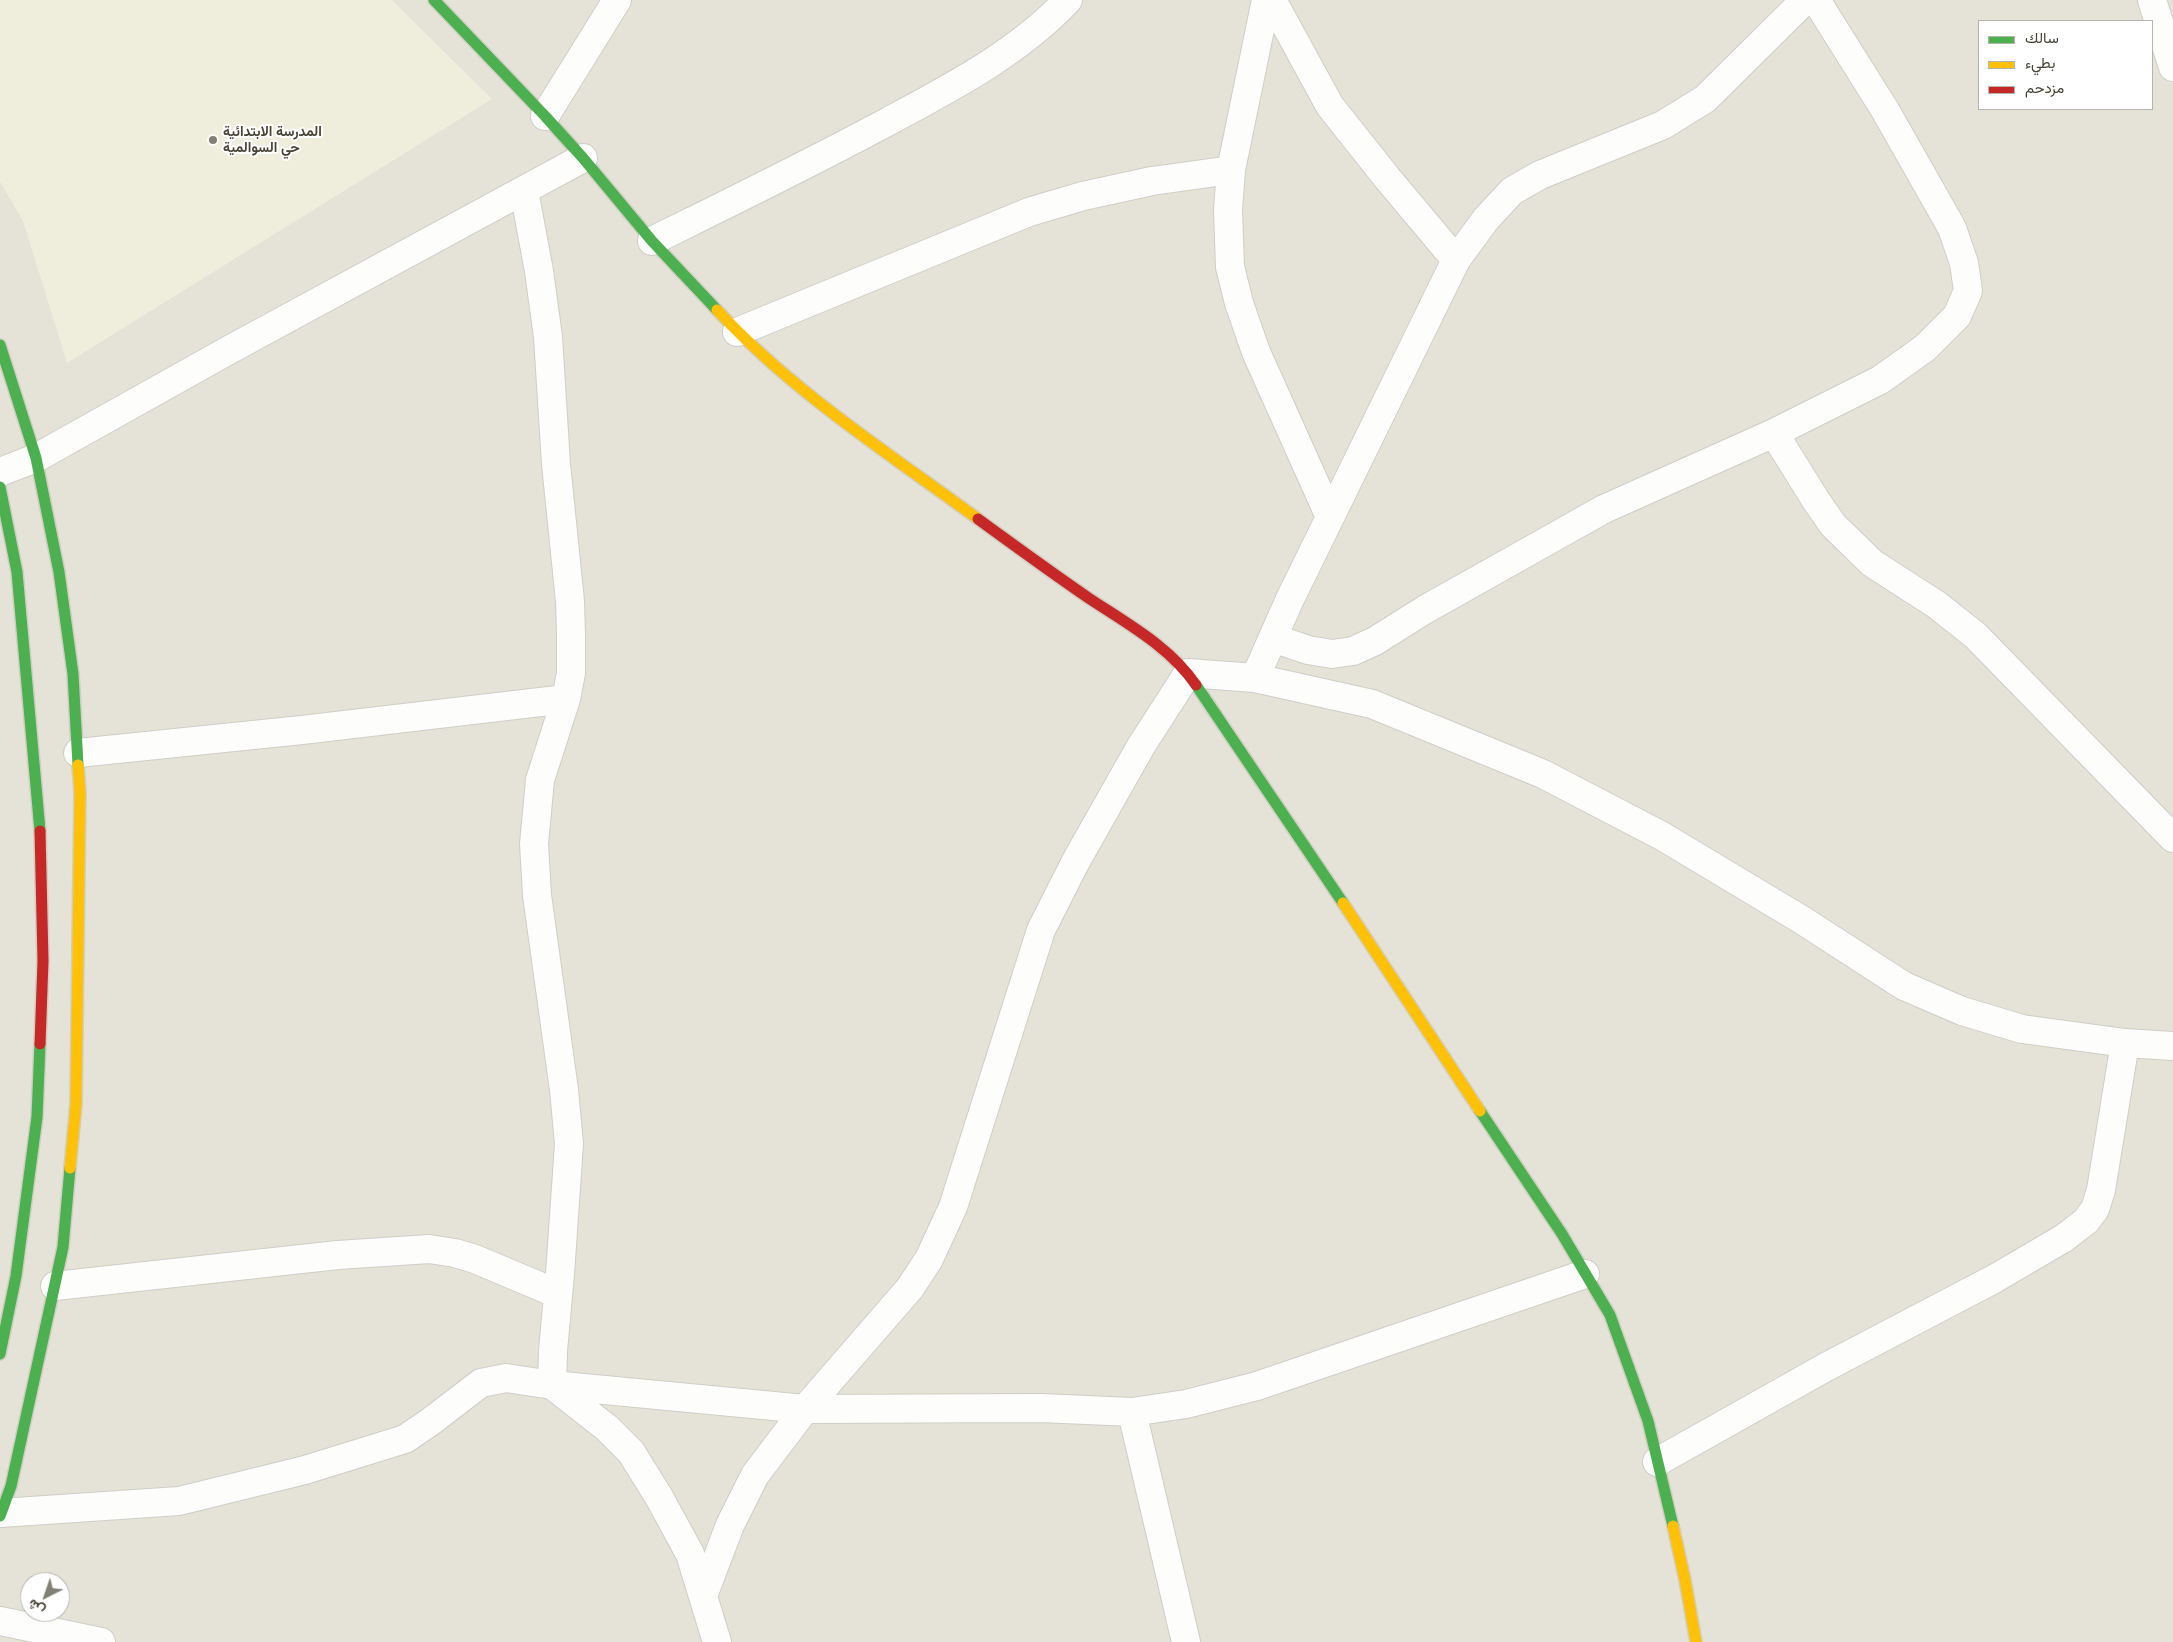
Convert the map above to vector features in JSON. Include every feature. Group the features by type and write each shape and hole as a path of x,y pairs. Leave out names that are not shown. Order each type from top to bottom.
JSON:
{"street":[{"path":"434,0 545,116 583,158 652,242 737,332 792,381 1032,560 1160,646 1188,673 1276,802 1501,1143 1610,1315 1648,1422 1685,1580 1696,1642"},
{"path":"545,116 617,0"},
{"path":"652,242 840,148 946,91 1012,49 1068,0"},
{"path":"1266,0 1231,170 1228,210 1230,267 1256,352 1330,517"},
{"path":"1272,0 1330,106 1456,260"},
{"path":"1255,678 1330,517 1456,260 1486,219 1512,192 1540,175 1663,125 1705,99 1805,0"},
{"path":"1272,638 1302,648 1332,654 1353,651 1375,641 1426,609 1604,509 1774,433 1880,380 1925,348 1957,316 1968,291 1964,263 1952,228 1885,110 1816,0"},
{"path":"2152,0 2173,67"},
{"path":"0,472 36,458 229,350 583,158"},
{"path":"737,332 1029,212 1083,196 1152,181 1231,170"},
{"path":"524,191 539,271 548,338 556,464 570,601 571,673 566,699 540,780 534,844 537,895 564,1090 569,1144 552,1351 552,1385"},
{"path":"0,345 36,458 59,572 71,656 80,792 76,1104 62,1247 10,1486 1,1514 179,1501 305,1470 406,1439 481,1383 506,1378 552,1385 805,1409 1041,1408 1132,1412 1186,1404 1257,1386 1585,1274"},
{"path":"1774,433 1833,525 1872,563 1937,605 1976,636 2173,838"},
{"path":"0,487 3,520 17,572 40,808 43,961 37,1117 16,1276 0,1351"},
{"path":"1188,673 1255,678 1372,704 1542,774 1662,836 1802,920 1904,986 1962,1011 2022,1029 2125,1043 2173,1046"},
{"path":"703,1596 730,1525 755,1475 805,1409 910,1288 929,1259 953,1207 1041,930 1076,861 1141,746 1188,673"},
{"path":"78,752 302,730 566,699"},
{"path":"1657,1462 1826,1367 1994,1279 2078,1229 2095,1209 2101,1190 2125,1043"},
{"path":"55,1286 338,1254 429,1249 455,1252 558,1294"},
{"path":"552,1385 606,1428 631,1452 660,1496 690,1554 717,1642"},
{"path":"1132,1412 1186,1642"},
{"path":"0,1622 101,1642"}],"shaded area":[{"path":"0,0 2173,0 2173,1642 0,1642"},
{"name":"المدرسة الابتدائية حي السوالمية","path":"0,0 392,0 492,99 67,363 23,221 0,182"}],"traffic: fast":[{"path":"434,0 545,116 583,158 652,241 717,310"},
{"path":"0,345 36,458 59,572 73,674 78,765"},
{"path":"0,487 17,572 40,831"},
{"path":"1196,685 1343,903"},
{"path":"0,1354 16,1276 37,1117 40,1044"},
{"path":"1480,1111 1562,1234 1610,1315 1648,1421 1673,1526"},
{"path":"0,1516 11,1486 63,1247 70,1168"}],"traffic: slow":[{"path":"717,310 746,340 809,395 978,519"},
{"path":"70,1168 76,1104 80,792 78,765"},
{"path":"1343,903 1480,1111"},
{"path":"1673,1526 1696,1642"}],"traffic: jam":[{"path":"978,519 1076,589 1148,637 1174,659 1196,685"},
{"path":"40,831 43,961 40,1044"}],"place":[{"name":"المدرسة الابتدائية حي السوالمية","path":"213,140"}]}
